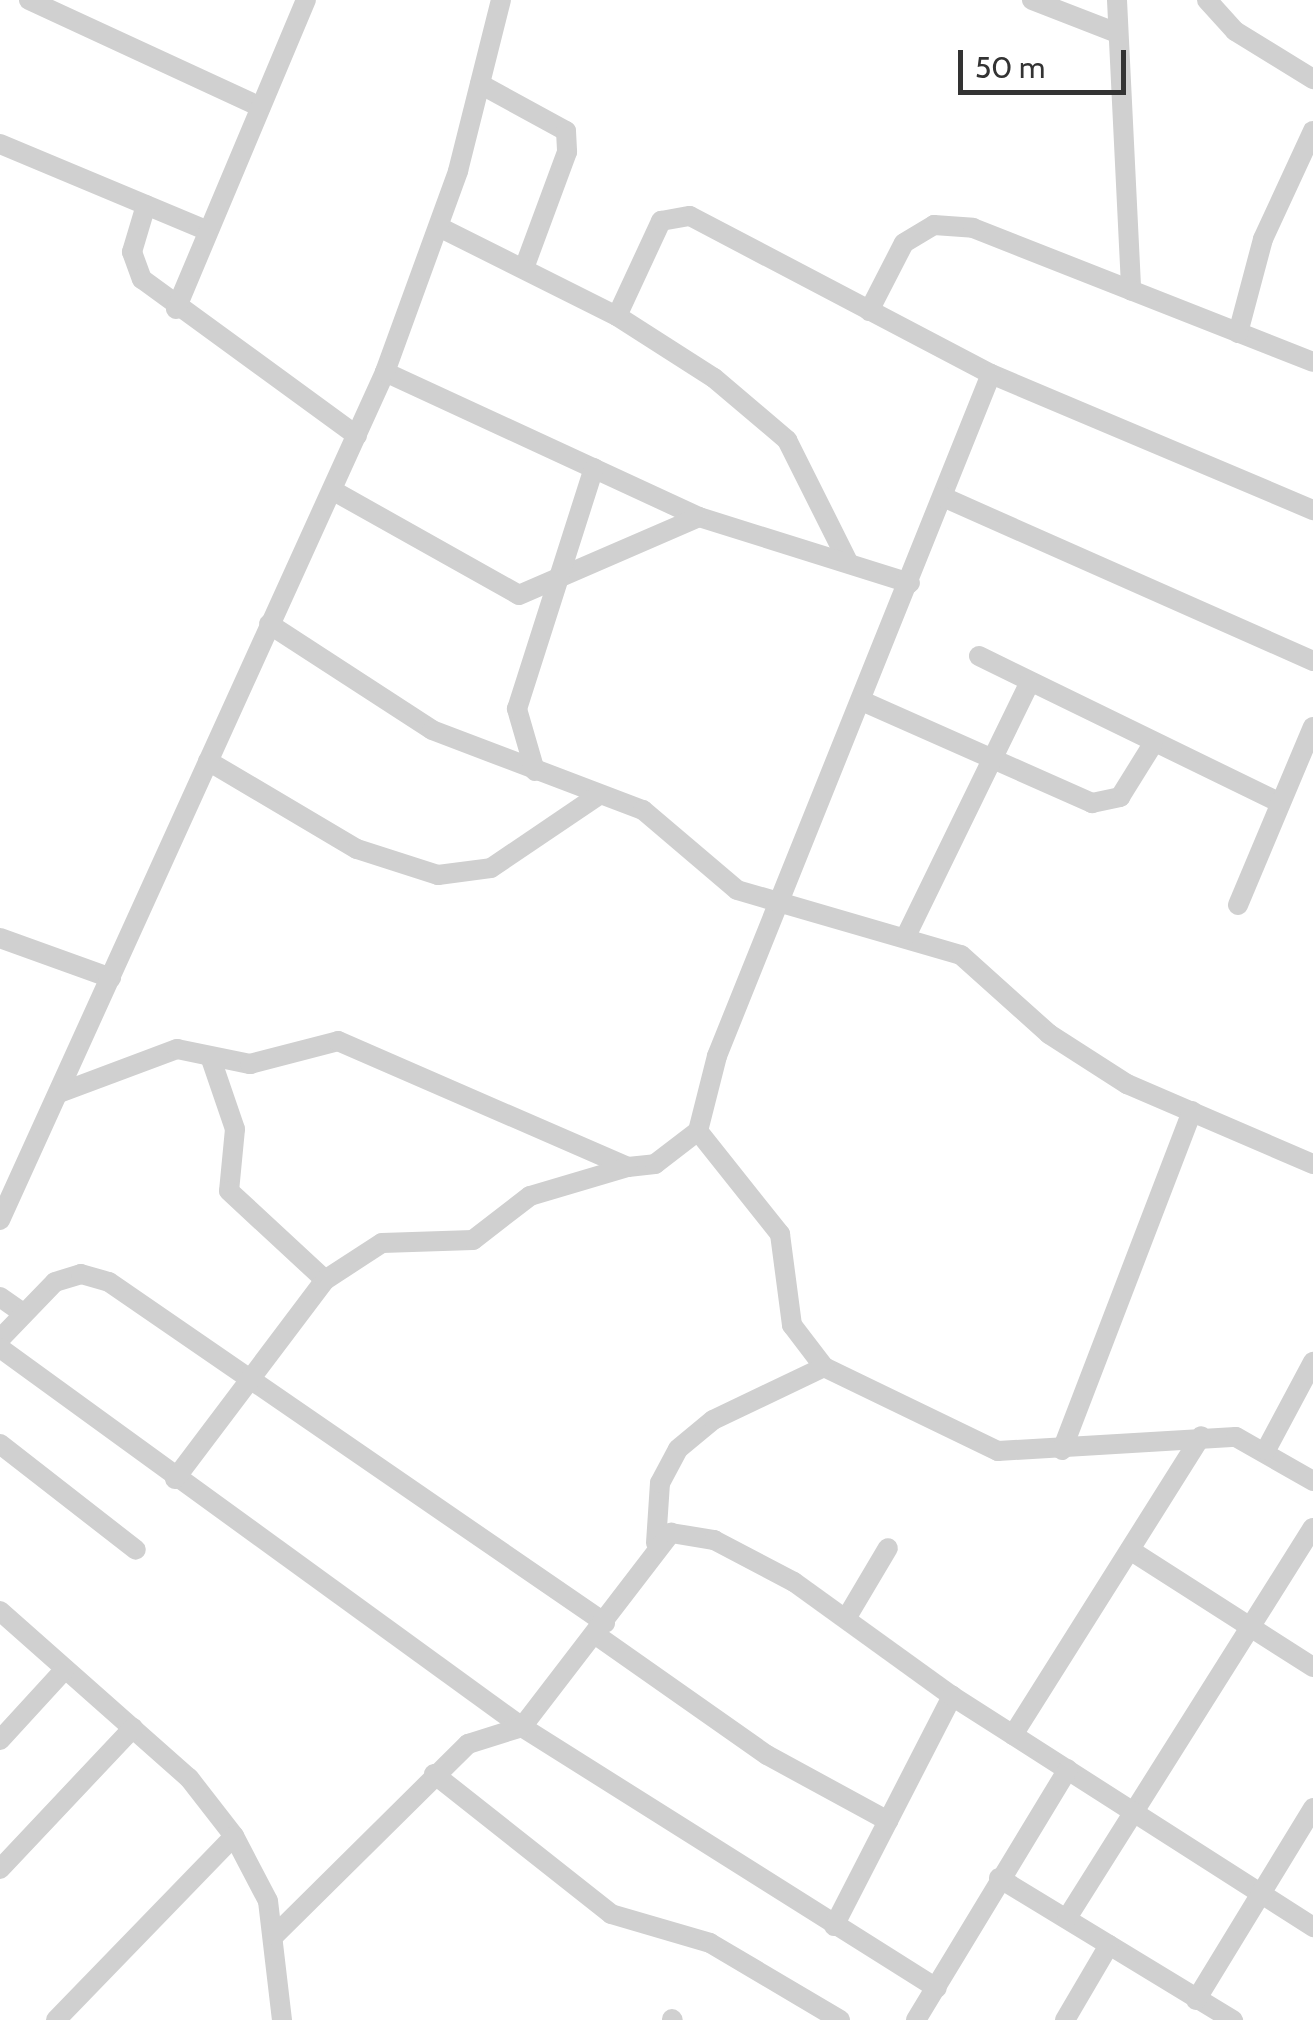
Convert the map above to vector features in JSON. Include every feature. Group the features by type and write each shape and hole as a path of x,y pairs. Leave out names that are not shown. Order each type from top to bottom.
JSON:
{"street":[{"path":"29,0 261,107"},
{"path":"176,309 306,0"},
{"path":"0,1220 62,1092 385,372 438,228 501,0"},
{"path":"1032,0 1117,33"},
{"path":"1118,0 1131,291"},
{"path":"1206,0 1236,31 1313,79"},
{"path":"480,84 555,121 568,141 524,268"},
{"path":"1238,333 1263,239 1313,131"},
{"path":"0,144 208,231"},
{"path":"146,204 134,264 176,309 356,436"},
{"path":"618,316 654,232 671,215 721,228 991,374 1313,510"},
{"path":"869,311 904,243 934,225 973,228 1313,362"},
{"path":"438,228 618,316 714,378 788,440 848,562"},
{"path":"385,372 700,516 910,583"},
{"path":"176,1479 249,1375 325,1280 382,1243 473,1240 530,1196 628,1167 655,1164 698,1130 717,1056 991,374"},
{"path":"535,771 516,709 564,579 594,468"},
{"path":"332,490 500,588 530,594 700,516"},
{"path":"943,497 1313,661"},
{"path":"269,624 405,717 643,810 720,878 780,907 907,934 962,955 1049,1034 1192,1112 1313,1164"},
{"path":"979,656 1280,803"},
{"path":"907,934 1030,682"},
{"path":"862,700 992,761 1105,804 1130,784 1153,744"},
{"path":"1238,905 1313,727"},
{"path":"208,761 357,849 438,875 491,868 600,795"},
{"path":"0,938 111,978"},
{"path":"62,1092 177,1049 210,1059 276,1062 338,1041 628,1167"},
{"path":"210,1059 235,1129 229,1192 325,1280"},
{"path":"1062,1450 1192,1112"},
{"path":"698,1130 780,1234 792,1325 824,1367 998,1451 1062,1450 1201,1436 1266,1450 1313,1481"},
{"path":"0,1339 55,1282 81,1274 109,1282 249,1375 767,1755 888,1821"},
{"path":"0,1296 23,1313"},
{"path":"0,1348 522,1727 937,1988"},
{"path":"1266,1450 1313,1362"},
{"path":"656,1543 660,1483 678,1449 712,1420 824,1367"},
{"path":"1013,1734 1201,1436"},
{"path":"0,1444 136,1550"},
{"path":"1066,1918 1138,1813 1313,1528"},
{"path":"275,1935 468,1744 522,1727 600,1629 656,1543 671,1534 714,1540 847,1617 952,1696 1313,1927"},
{"path":"847,1617 888,1548"},
{"path":"1130,1550 1313,1666"},
{"path":"0,1611 133,1728 234,1836 275,1935 282,2020"},
{"path":"0,1740 65,1669"},
{"path":"834,1926 952,1696"},
{"path":"0,1869 133,1728"},
{"path":"916,2020 1068,1769"},
{"path":"434,1774 611,1914 710,1944 840,2020"},
{"path":"1196,2000 1313,1808"},
{"path":"56,2020 234,1836"},
{"path":"999,1878 1231,2020"},
{"path":"1065,2020 1110,1945"}]}
